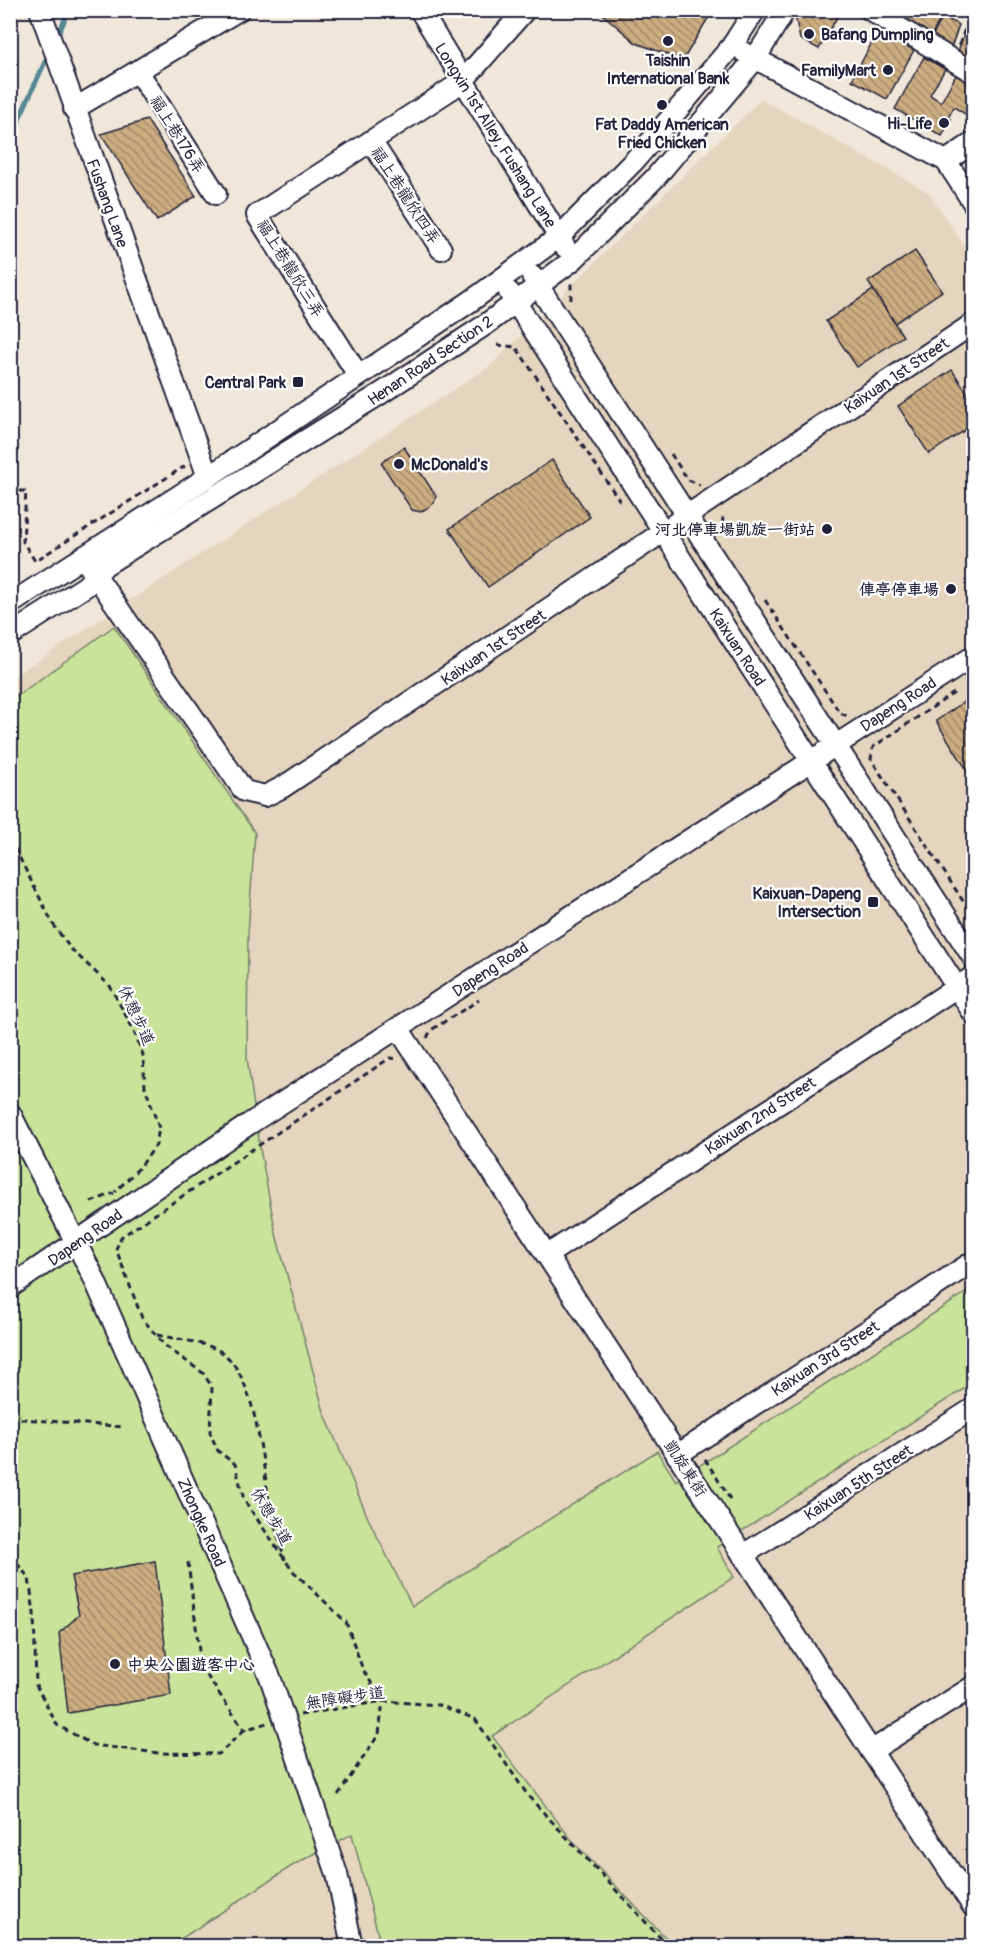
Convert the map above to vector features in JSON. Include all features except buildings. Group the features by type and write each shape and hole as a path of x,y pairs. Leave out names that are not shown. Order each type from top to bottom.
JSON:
{"street":[{"name":"Fushang Lane","path":"40,10 208,477"},
{"path":"74,109 139,73 239,10"},
{"name":"Longxin 1st Alley, Fushang Lane","path":"420,10 559,237 573,266"},
{"path":"371,141 462,82 525,10"},
{"name":"Henan Road Section 2","path":"10,604 208,477 501,280 559,237 634,161 732,46 755,10"},
{"name":"Henan Road Section 2","path":"10,634 86,586 105,565 380,394 538,286 573,266 655,178 755,59 785,10"},
{"path":"870,10 974,74"},
{"path":"732,46 946,161 974,204"},
{"name":"福上巷176弄","path":"139,73 216,195"},
{"name":"福上巷龍欣四弄","path":"371,141 441,249"},
{"name":"福上巷龍欣三弄","path":"358,375 257,215 371,141"},
{"path":"946,161 974,142"},
{"name":"Kaixuan Road","path":"524,264 974,959"},
{"name":"Kaixuan Road","path":"501,280 974,1014"},
{"name":"Kaixuan 1st Street","path":"83,557 244,791 265,796 284,787 974,323"},
{"name":"Dapeng Road","path":"10,1287 249,1124 974,656"},
{"name":"Kaixuan 2nd Street","path":"547,1255 974,976"},
{"name":"凱旋東街","path":"398,1028 974,1908"},
{"name":"Zhongke Road","path":"10,1113 76,1243 270,1677 337,1874 352,1947"},
{"name":"Kaixuan 3rd Street","path":"677,1455 974,1262"},
{"name":"Kaixuan 5th Street","path":"743,1555 974,1408"},
{"path":"871,1751 974,1686"}],"path":[{"path":"956,55 972,10"},
{"path":"572,306 570,293 573,266"},
{"path":"497,345 516,347 624,508"},
{"path":"669,452 688,480 704,485"},
{"path":"10,494 15,491 26,491 24,542 35,561 189,463"},
{"path":"723,515 721,533 726,541"},
{"path":"764,597 840,713 852,718"},
{"path":"955,692 873,747 871,759 974,918"},
{"name":"休憩步道","path":"10,838 53,924 70,948 110,986 133,1029 143,1055 145,1087 159,1128 156,1145 141,1166 107,1201"},
{"name":"休憩步道","path":"383,1701 363,1670 346,1622 286,1562 244,1500 235,1464 218,1451 210,1433 212,1387 203,1373 164,1345 142,1318 116,1249 121,1237 263,1141 390,1058 401,1060"},
{"path":"91,1203 114,1193 143,1174"},
{"path":"156,1335 217,1349 232,1364 246,1388 255,1415 271,1511 286,1562"},
{"path":"10,1418 125,1427"},
{"path":"703,1455 734,1504"},
{"path":"10,1555 29,1578 34,1613 36,1685 57,1725 93,1745 159,1753 219,1754 244,1730 201,1667 188,1562"},
{"path":"338,1795 380,1734 383,1701"},
{"name":"無障礙步道","path":"244,1730 284,1718 383,1701 440,1705 476,1720 529,1797 668,1947"}],"shaded area":[{"path":"761,99 928,192 973,258 973,1946 11,1946 11,678 490,366"}],"green space":[{"path":"114,626 255,833 248,933 247,1058 276,1234 324,1412 368,1518 412,1606 657,1451 676,1481 973,1288 973,1383 717,1547 734,1577 492,1736 574,1843 674,1946 381,1946 352,1834 295,1864 170,1946 11,1946 10,701"}],"waterway":[{"path":"56,39 69,10"},
{"path":"10,152 20,117 49,53"}],"place":[{"name":"Bafang Dumpling","path":"809,34"},
{"name":"Taishin International Bank","path":"668,41"},
{"name":"FamilyMart","path":"888,70"},
{"name":"Fat Daddy American Fried Chicken","path":"662,105"},
{"name":"Hi-Life","path":"944,123"},
{"name":"Central Park","path":"298,382"},
{"name":"McDonald's","path":"399,464"},
{"name":"河北停車場凱旋一街站","path":"827,529"},
{"name":"俥亭停車場","path":"951,589"},
{"name":"Kaixuan-Dapeng Intersection","path":"873,902"},
{"name":"中央公園遊客中心","path":"115,1664"}]}
